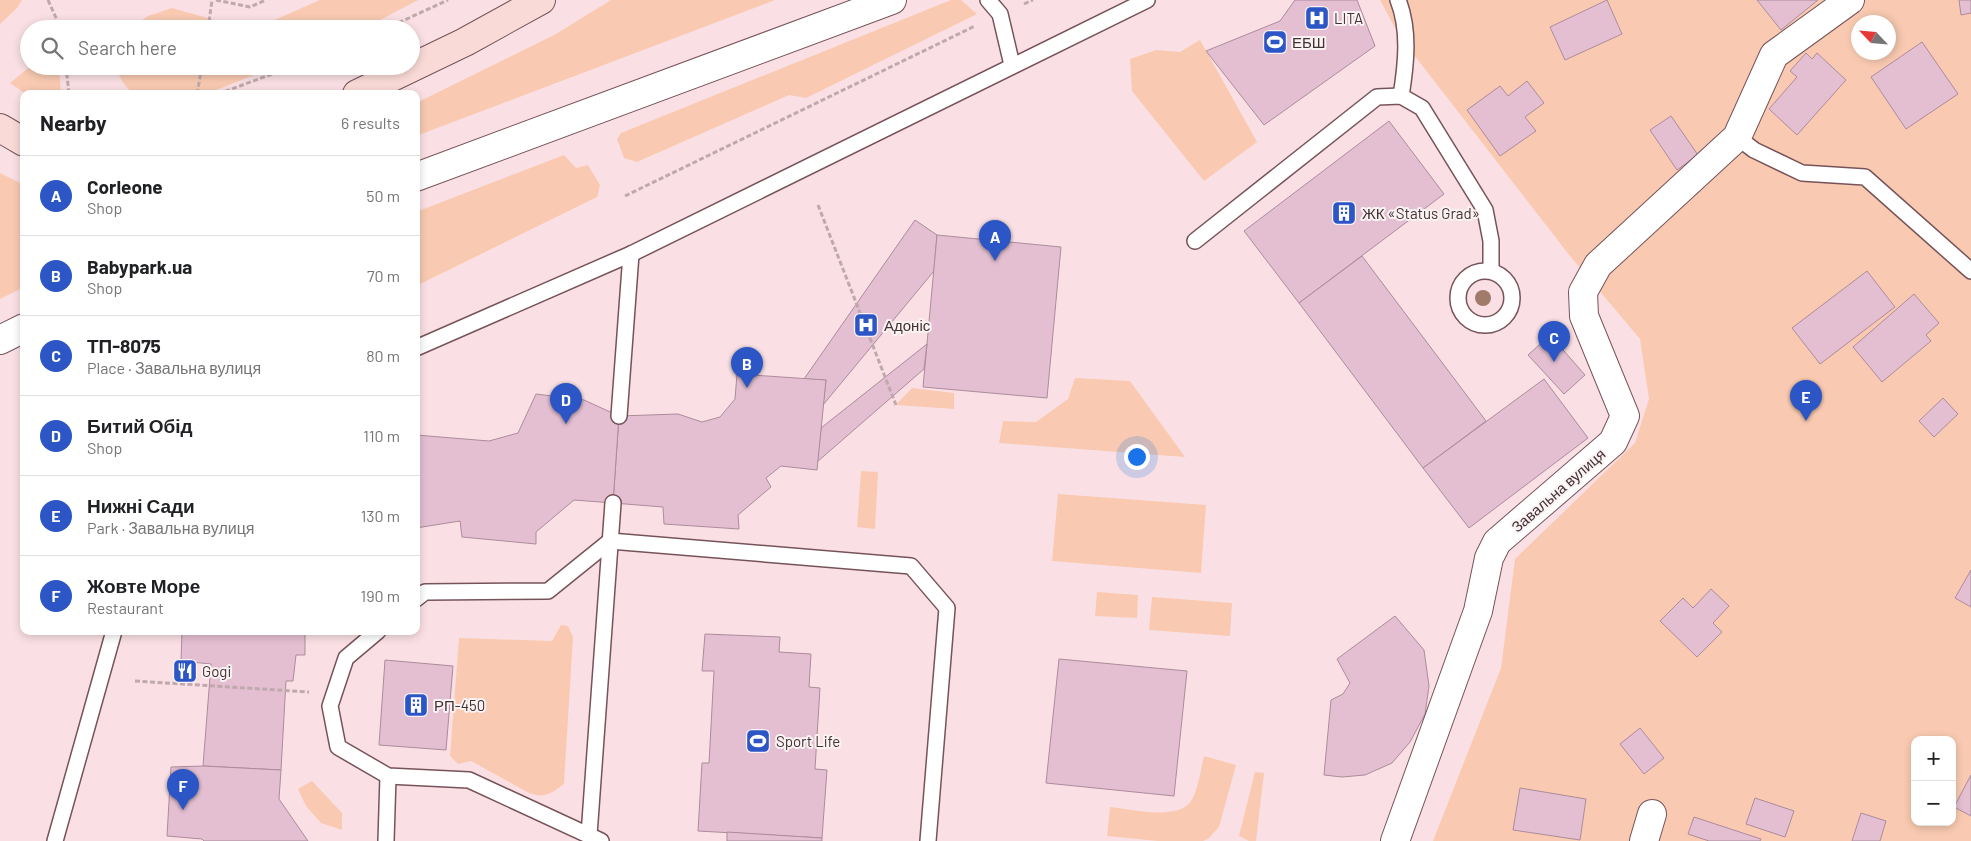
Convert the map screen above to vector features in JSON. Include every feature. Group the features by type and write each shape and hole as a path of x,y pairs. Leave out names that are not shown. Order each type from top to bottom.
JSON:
{"main road":[{"path":"420,64 466,42 541,0"},
{"path":"365,90 397,75"},
{"path":"0,128 20,140"}],"street":[{"path":"420,176 892,0"},
{"name":"Завальна вулиця","path":"1395,841 1478,611 1489,558 1497,542 1613,442 1625,416 1584,316 1583,292 1598,265 1737,137 1774,56 1850,0"},
{"path":"0,340 20,330"},
{"path":"1644,841 1652,814"}],"lane":[{"path":"988,0 1000,14 1012,65"},
{"path":"420,346 631,254 1147,0"},
{"path":"1398,0 1403,12 1406,60 1401,96"},
{"path":"1195,241 1377,97 1401,96 1422,108 1485,210 1491,241 1491,270"},
{"path":"1737,137 1754,150 1802,173 1864,177 1971,271"},
{"path":"619,416 631,254"},
{"path":"373,635 346,658 330,706 338,747 388,776 469,780 595,838 613,503"},
{"path":"420,596 425,592 548,591 610,541 911,566 947,608 928,841"},
{"path":"55,841 113,635"},
{"path":"386,841 388,776"}],"path":[{"path":"48,0 57,20"},
{"path":"210,20 214,0 250,6 266,0"},
{"path":"405,20 448,0"},
{"path":"625,196 1000,14 1033,0"},
{"path":"67,75 68,90"},
{"path":"198,90 200,75"},
{"path":"229,90 270,75"},
{"path":"818,206 896,405"},
{"path":"135,681 310,692"}],"shaded area":[{"path":"0,0 22,0 17,8 0,24"},
{"path":"320,0 418,0 380,20 274,20"},
{"path":"611,0 775,0 420,134 420,101 556,34"},
{"path":"951,0 961,0 977,14 806,98 789,95 637,162 624,158 617,139 621,133"},
{"path":"1380,0 1971,0 1971,841 1433,841 1501,668 1515,559 1635,443 1649,399 1640,339 1570,256 1400,37"},
{"path":"172,8 214,20 142,20 148,16"},
{"path":"1200,40 1257,142 1204,181 1132,91 1130,59 1156,50 1180,52"},
{"path":"20,75 60,75 61,90 20,90 10,83"},
{"path":"120,75 254,75 216,90 129,90"},
{"path":"564,155 576,168 588,165 600,185 597,197 420,284 420,210"},
{"path":"0,173 20,183 20,289 0,299"},
{"path":"1075,378 1130,381 1185,457 999,443 1003,421 1036,422 1068,399"},
{"path":"912,388 954,393 954,409 896,405"},
{"path":"861,471 878,472 875,529 857,527"},
{"path":"1058,494 1206,505 1201,573 1052,561"},
{"path":"1097,592 1138,595 1137,618 1095,616"},
{"path":"1152,597 1232,603 1230,636 1149,630"},
{"path":"561,625 568,626 573,637 564,784 548,794 534,795 471,761 458,764 450,756 459,638 552,641"},
{"path":"1204,756 1236,765 1219,827 1208,839 1203,841 1158,841 1107,836 1110,807 1165,812 1176,811 1185,807 1191,801 1196,791"},
{"path":"1255,772 1264,773 1256,841 1249,841 1239,836"},
{"path":"312,781 342,813 342,830 321,823 306,806 298,789"}],"building":[{"path":"1295,0 1357,0 1375,46 1264,125 1206,51 1280,21"},
{"path":"1607,0 1622,34 1565,60 1550,27"},
{"path":"1757,0 1818,0 1781,30"},
{"path":"1959,0 1971,0 1971,13 1961,15"},
{"path":"1922,42 1958,94 1906,129 1871,77"},
{"path":"1806,53 1812,59 1817,53 1846,80 1797,135 1769,109 1797,77 1790,71"},
{"path":"1527,81 1544,103 1525,117 1536,131 1500,156 1467,110 1500,86 1508,96"},
{"path":"1671,116 1698,155 1677,170 1650,130"},
{"name":"ЖК «Status Grad»","path":"1389,121 1444,194 1299,303 1244,231"},
{"name":"Адоніс","path":"915,220 937,235 934,271 823,405 826,380 804,379"},
{"path":"937,235 1061,247 1047,398 923,387"},
{"name":"ЖК «Status Grad»","path":"1362,256 1486,421 1423,468 1299,303"},
{"path":"1867,271 1895,307 1820,364 1792,328"},
{"path":"1914,294 1939,323 1926,335 1931,341 1882,382 1853,347"},
{"path":"1550,335 1585,375 1564,394 1528,355"},
{"path":"927,344 924,369 817,462 821,428"},
{"path":"737,374 826,380 817,470 781,466 766,478 771,487 738,515 739,529 664,524 663,507 613,503 619,416 678,414 702,422 720,417 735,399"},
{"path":"1544,379 1588,438 1469,528 1423,468"},
{"path":"536,394 584,400 619,416 613,503 574,500 536,532 536,544 462,537 460,521 420,527 420,435 489,441 518,433"},
{"path":"1943,398 1958,414 1934,437 1919,421"},
{"path":"1971,570 1971,607 1955,598"},
{"path":"1711,589 1729,606 1713,623 1722,632 1697,657 1660,621 1683,598 1693,608"},
{"path":"1395,616 1424,650 1429,686 1425,714 1410,742 1392,763 1365,775 1342,777 1324,775 1331,700 1343,694 1350,683 1337,659"},
{"path":"705,634 780,637 779,652 811,654 809,687 820,688 815,769 827,770 822,838 698,831 702,763 709,763 714,671 702,671"},
{"path":"182,635 305,635 305,655 296,655 293,681 286,681 281,770 203,766 211,664 181,661"},
{"path":"1059,659 1187,671 1174,796 1046,783"},
{"name":"РП-450","path":"385,660 453,666 446,750 379,745"},
{"path":"1640,728 1664,758 1644,774 1620,744"},
{"path":"203,766 281,770 279,799 308,841 204,841 202,839 167,836 171,767"},
{"path":"1971,775 1971,816 1956,808 1956,803"},
{"path":"1520,788 1586,799 1580,840 1513,830"},
{"path":"1755,798 1794,811 1785,837 1746,824"},
{"path":"1861,813 1886,821 1880,841 1852,841"},
{"path":"1694,817 1761,839 1760,841 1709,841 1688,834"},
{"path":"727,832 822,838 822,841 727,841"}],"place":[{"name":"LITA","path":"1317,18"},
{"name":"ЕБШ","path":"1275,42"},
{"name":"ЖК «Status Grad»","path":"1344,213"},
{"name":"Corleone","path":"995,261"},
{"name":"Адоніс","path":"866,325"},
{"name":"ТП-8075","path":"1554,362"},
{"name":"Babypark.ua","path":"747,388"},
{"name":"Нижні Сади","path":"1806,421"},
{"name":"Битий Обід","path":"566,424"},
{"name":"Gogi","path":"185,671"},
{"name":"РП-450","path":"416,705"},
{"name":"Sport Life","path":"758,741"},
{"name":"Жовте Море","path":"183,810"}]}
